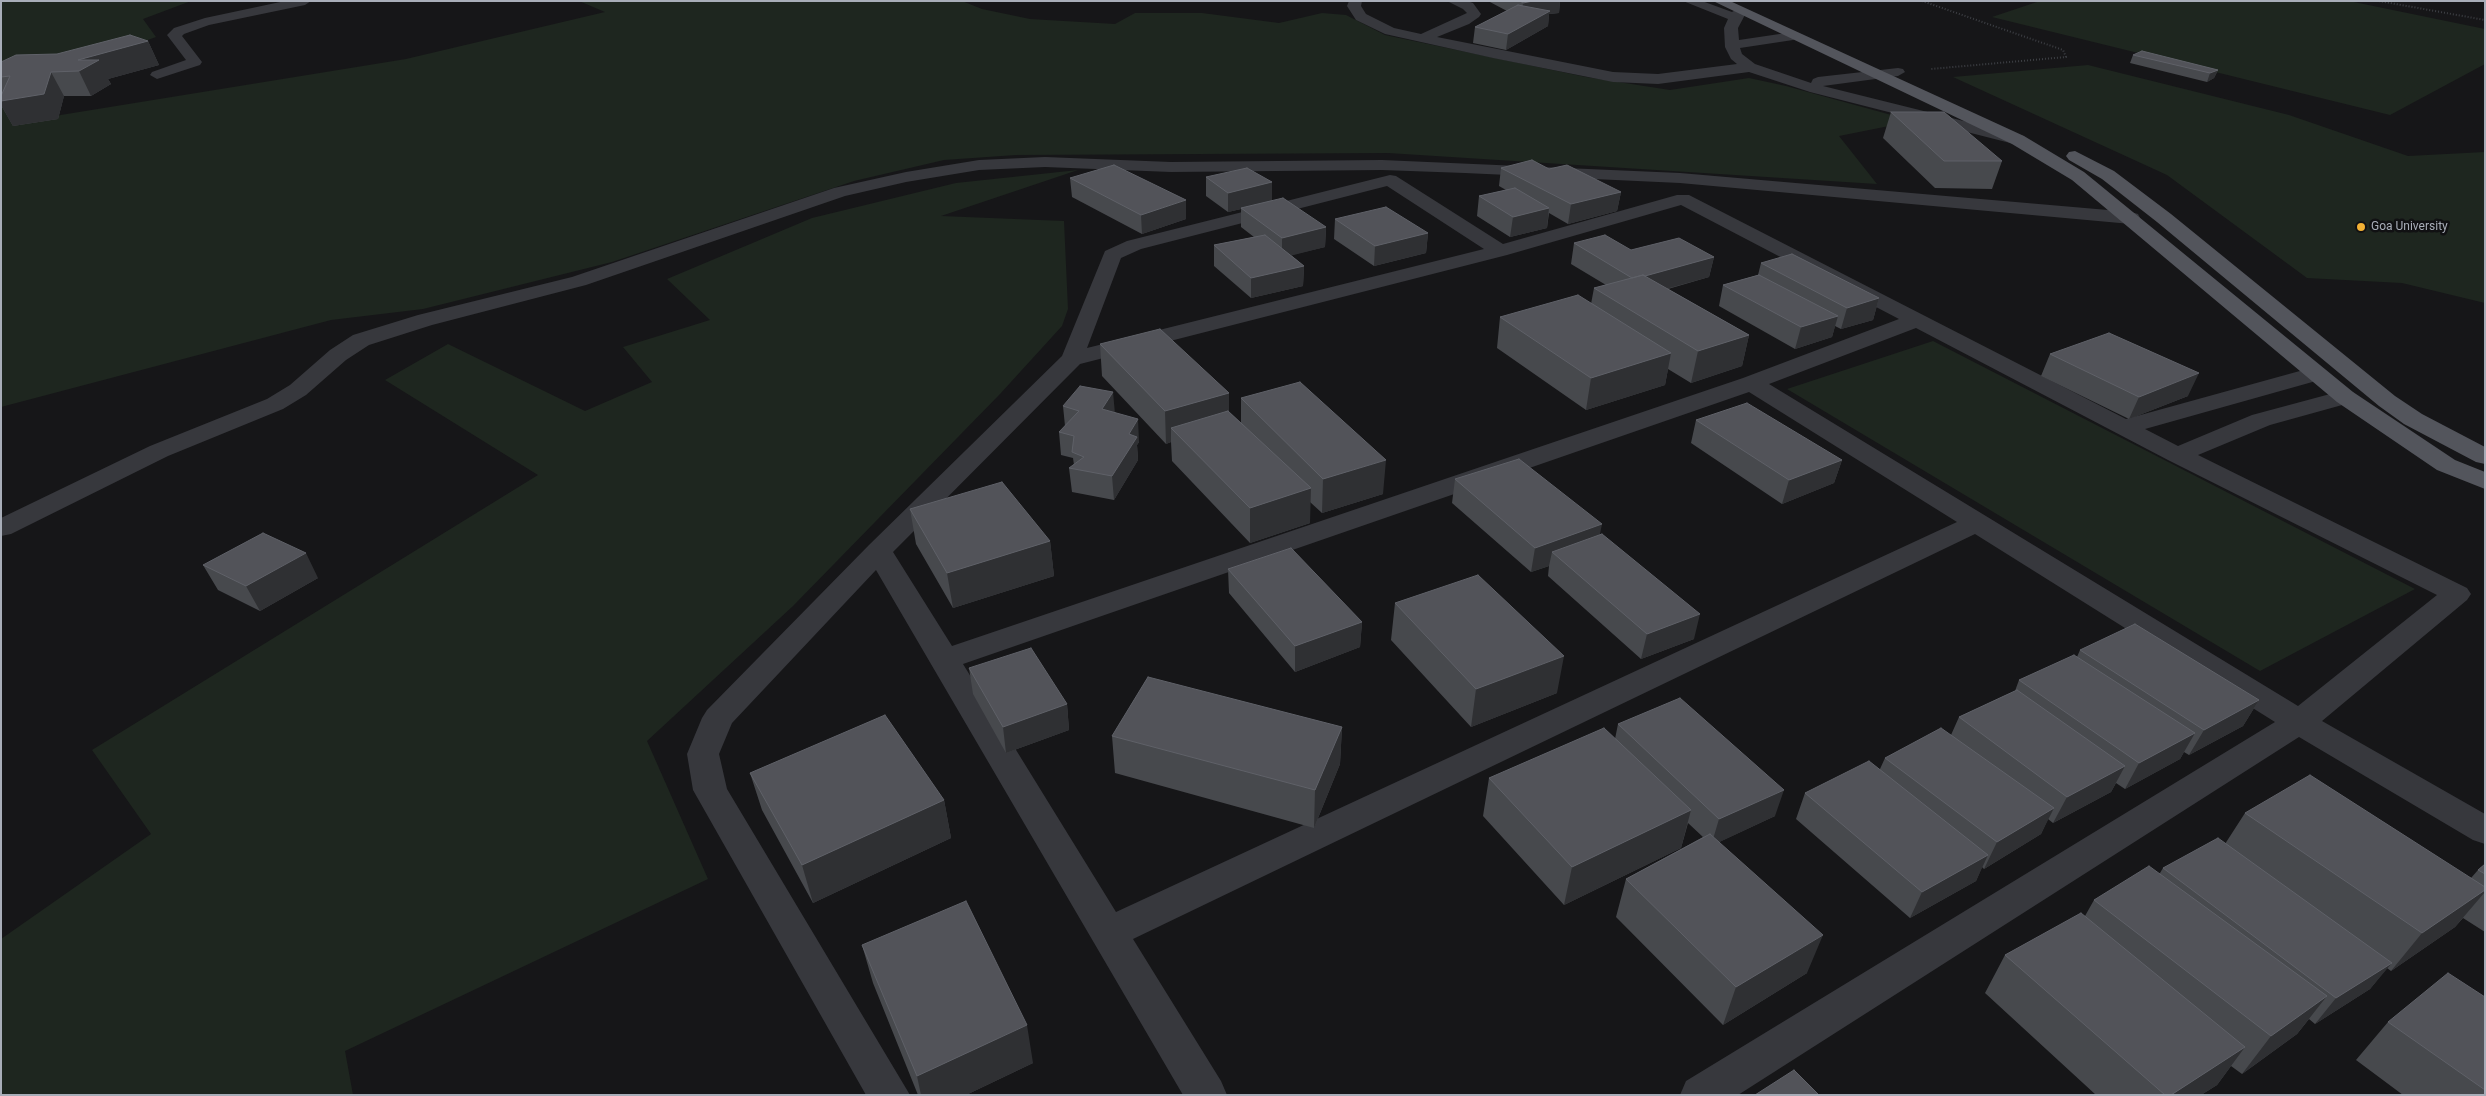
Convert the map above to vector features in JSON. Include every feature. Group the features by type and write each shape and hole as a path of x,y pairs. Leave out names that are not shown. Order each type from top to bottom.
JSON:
{"main road":[{"path":"1719,1 2018,140 2078,176 2314,374 2446,465 2485,480"},
{"path":"1739,10 1898,72 2043,138 2108,175 2164,218 2387,401 2413,419 2485,457"}],"street":[{"path":"157,75 195,62 169,36 205,22 305,1"},
{"path":"1356,1 1354,6 1361,17 1390,31 1420,39 1613,77 1658,79 1750,66"},
{"path":"1420,39 1464,21 1474,14 1468,6 1453,1"},
{"path":"1689,1 1739,10 1731,28 1732,45 1736,56 1750,66 1796,82 2018,140"},
{"path":"1732,45 1793,36"},
{"path":"1750,42 1768,57 1836,82"},
{"path":"1796,82 1836,82 1898,72"},
{"path":"1,528 159,451 275,404 298,390 338,355 361,340 426,320 483,308 579,281 785,209 840,192 906,177 979,165 1045,162 1171,167 1382,164 1680,178 2130,218"},
{"path":"889,1095 710,790 703,754 718,718 879,551 1072,359 1112,255 1134,245 1390,180 1500,251"},
{"path":"1072,359 1500,251 1683,199 2177,455 2457,594 2299,722 1701,1095"},
{"path":"945,660 1751,383 1917,320"},
{"path":"2125,427 2314,374"},
{"path":"1751,383 2299,722 2485,831"},
{"path":"2177,455 2261,420 2345,397"},
{"path":"1108,934 1977,523"},
{"path":"879,551 1206,1095"}],"path":[{"path":"1898,72 2066,57 2063,50 1922,1"},
{"path":"2379,1 2485,20"}],"shaded area":[{"path":"1,1 191,1 143,19 156,37 1,93"},
{"path":"579,1 962,1 982,9 1030,19 1115,24 1135,13 1202,13 1279,23 1322,13 1346,15 1385,35 1586,77 1670,90 1749,78 1786,86 1895,116 1894,125 1839,136 1877,184 1388,153 1016,155 944,160 854,181 612,262 423,309 331,320 1,407 1,96 36,119 406,59 605,12"},
{"path":"2040,1 2349,1 2485,29 2485,64 2390,115 1992,17"},
{"path":"2088,65 2289,115 2408,156 2485,152 2485,303 2402,283 2307,278 2167,175 1953,77"},
{"path":"1078,170 941,216 1064,221 1068,309 1062,326 1000,394 793,606 647,741 708,879 345,1051 353,1095 1,1095 1,939 151,834 92,750 538,475 385,380 448,344 585,411 652,382 623,347 710,320 667,279 812,218 956,183"},
{"path":"1933,341 2415,589 2260,671 1787,389"}],"building":[{"path":"1518,5 1550,11 1508,34 1475,27"},
{"path":"130,35 148,41 78,60 99,60 79,71 51,72 44,94 1,101 1,96 10,76 1,77 1,62 16,55 57,54"},
{"path":"2142,51 2218,70 2210,73 2133,55"},
{"path":"1891,112 1944,112 2002,161 1944,161"},
{"path":"1532,160 1549,169 1567,165 1621,192 1571,204 1501,168"},
{"path":"1114,165 1186,200 1141,215 1070,178"},
{"path":"1247,168 1272,182 1228,193 1206,177"},
{"path":"1515,188 1549,208 1513,217 1479,196"},
{"path":"1283,198 1326,227 1282,238 1241,208"},
{"path":"1386,207 1428,233 1375,246 1335,219"},
{"path":"1265,235 1304,266 1251,278 1214,245"},
{"path":"1605,235 1631,250 1679,238 1714,257 1632,278 1574,243"},
{"path":"1792,254 1879,298 1847,308 1761,263"},
{"path":"1643,275 1749,335 1698,351 1594,288"},
{"path":"1759,275 1838,316 1801,327 1723,285"},
{"path":"1578,295 1671,353 1591,378 1500,317"},
{"path":"1160,329 1229,393 1165,411 1100,344"},
{"path":"2109,333 2199,373 2139,397 2050,354"},
{"path":"1300,382 1386,460 1323,479 1241,398"},
{"path":"1080,386 1113,392 1102,409 1138,419 1129,434 1137,437 1112,476 1069,468 1084,457 1072,452 1074,436 1059,432 1079,411 1063,406"},
{"path":"1747,403 1842,460 1789,480 1696,420"},
{"path":"1228,411 1311,488 1250,508 1171,428"},
{"path":"1519,459 1602,524 1535,548 1455,479"},
{"path":"1002,482 1050,541 947,573 910,509"},
{"path":"263,533 306,553 246,586 203,565"},
{"path":"1602,534 1700,614 1647,634 1552,552"},
{"path":"1291,548 1362,622 1295,646 1228,569"},
{"path":"1478,575 1564,656 1476,689 1395,603"},
{"path":"2135,624 2259,700 2204,730 2080,650"},
{"path":"1031,648 1067,704 1003,727 969,668"},
{"path":"2074,655 2195,733 2139,763 2019,680"},
{"path":"1148,677 1342,727 1315,790 1112,736"},
{"path":"2017,690 2125,766 2067,797 1959,717"},
{"path":"1680,698 1784,790 1719,819 1618,724"},
{"path":"885,715 944,800 802,865 750,773"},
{"path":"1604,728 1691,810 1572,867 1489,778"},
{"path":"1941,728 2054,808 1997,842 1885,758"},
{"path":"1869,761 1988,855 1922,892 1805,793"},
{"path":"2310,775 2485,887 2485,890 2422,933 2245,813"},
{"path":"1710,834 1823,935 1736,987 1626,879"},
{"path":"2218,838 2392,963 2336,998 2163,868"},
{"path":"2485,864 2485,874 2478,870"},
{"path":"2149,866 2327,996 2271,1036 2094,900"},
{"path":"966,901 1027,1025 917,1076 862,945"},
{"path":"2081,913 2245,1047 2171,1095 2165,1095 2005,955"},
{"path":"2448,973 2485,997 2485,1090 2388,1022"},
{"path":"1794,1070 1819,1095 1755,1095"}],"place":[{"name":"Goa University","path":"2361,227"}]}
